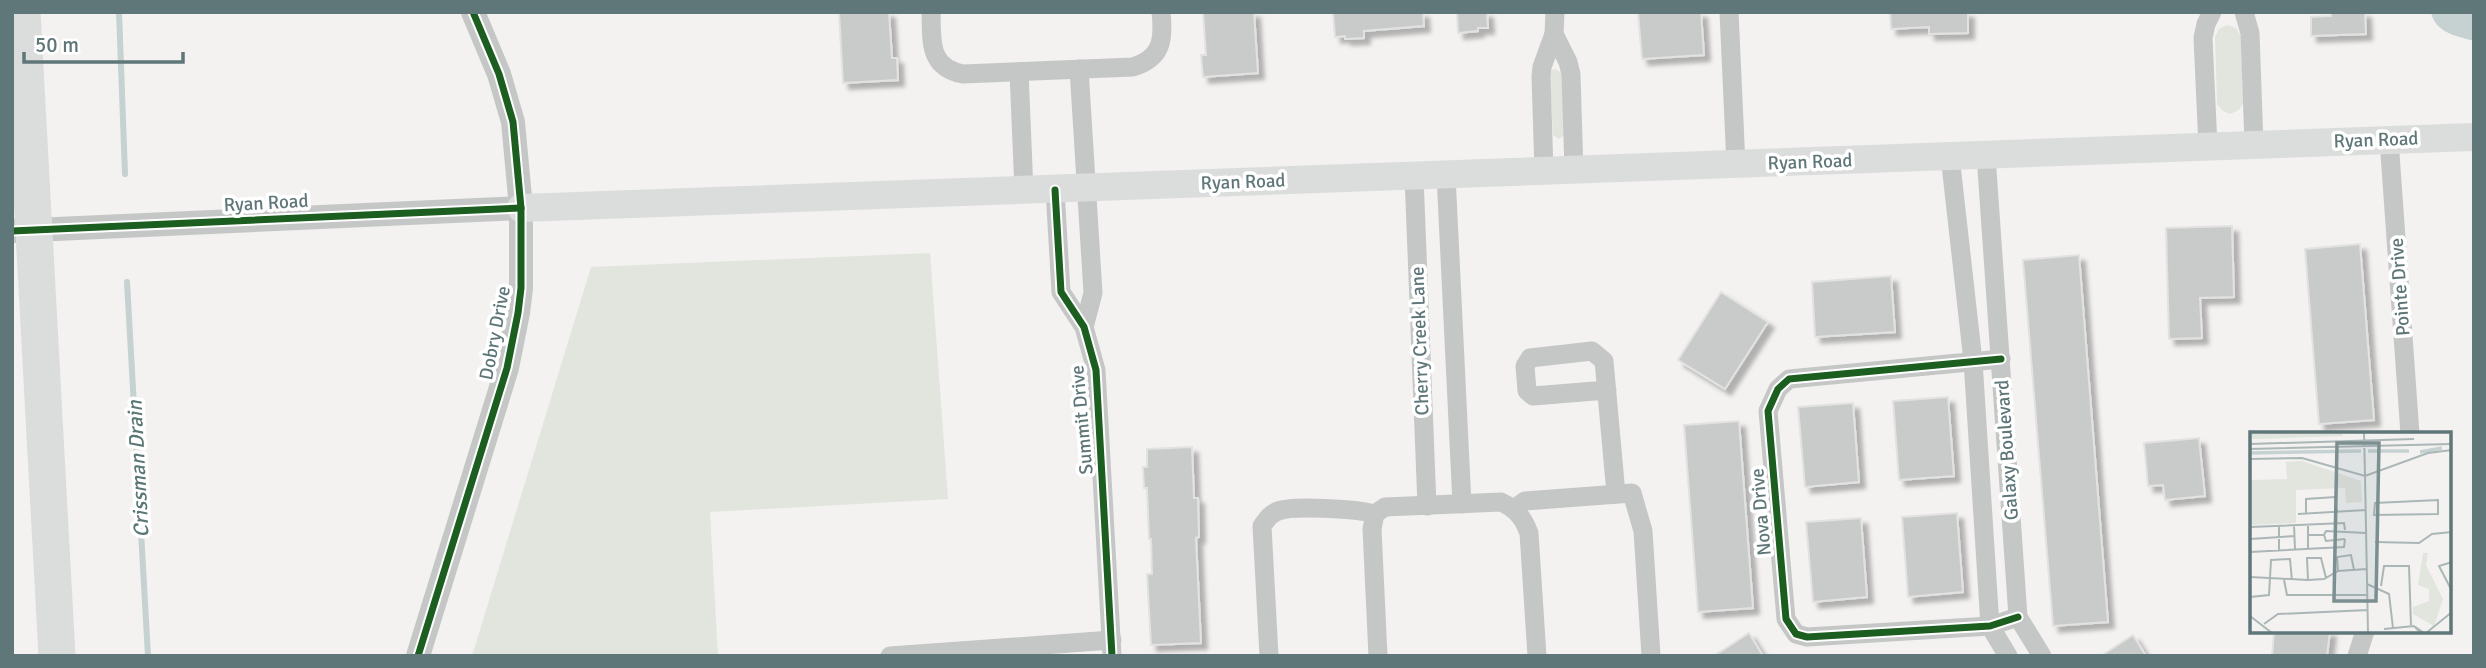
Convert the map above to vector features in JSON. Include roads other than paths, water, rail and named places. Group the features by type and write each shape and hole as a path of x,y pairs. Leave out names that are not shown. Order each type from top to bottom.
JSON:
{"highway":[{"path":"22,12 57,656"}],"main road":[{"name":"Ryan Road","path":"521,208 2474,137"}],"street":[{"name":"Dobry Drive","path":"418,656 507,368 521,288 521,208 517,154 507,98 472,12"},
{"path":"931,12 935,56 951,71 963,74 1133,67 1149,60 1160,46 1161,12"},
{"path":"1544,171 1542,67 1554,34 1555,12"},
{"path":"1729,12 1736,165"},
{"path":"2208,147 2203,38 2212,12"},
{"path":"2244,12 2250,33 2255,145"},
{"path":"1554,34 1571,74 1574,170"},
{"path":"1079,69 1093,293 1084,327"},
{"path":"1019,72 1024,191"},
{"name":"Pointe Drive","path":"2389,140 2410,432"},
{"name":"Galaxy Boulevard","path":"1986,155 2018,617 2042,656"},
{"name":"Galaxy Boulevard","path":"1950,156 1973,361 1990,625 2008,656"},
{"name":"Cherry Creek Lane","path":"1446,175 1462,504"},
{"name":"Cherry Creek Lane","path":"1414,176 1427,506"},
{"name":"Summit Drive","path":"1055,190 1060,292 1084,327 1096,370 1112,648"},
{"name":"Ryan Road","path":"12,231 521,208"},
{"name":"Nova Drive","path":"2001,359 1789,379 1777,389 1768,411 1786,619 1796,634 1807,637 1990,625 2018,617"},
{"path":"1607,390 1616,494"},
{"path":"1515,509 1525,501 1632,493 1643,531 1651,656"},
{"path":"1378,656 1372,529 1375,514 1385,507 1501,502 1515,509 1524,519 1529,533 1537,656"},
{"path":"1269,656 1262,526 1269,516 1282,509 1360,510 1375,514"},
{"path":"2357,656 2364,633"},
{"path":"890,656 1112,648"}],"waterway":[{"name":"Crissman Drain","path":"119,12 125,174"},
{"name":"Crissman Drain","path":"127,282 148,656"}]}
